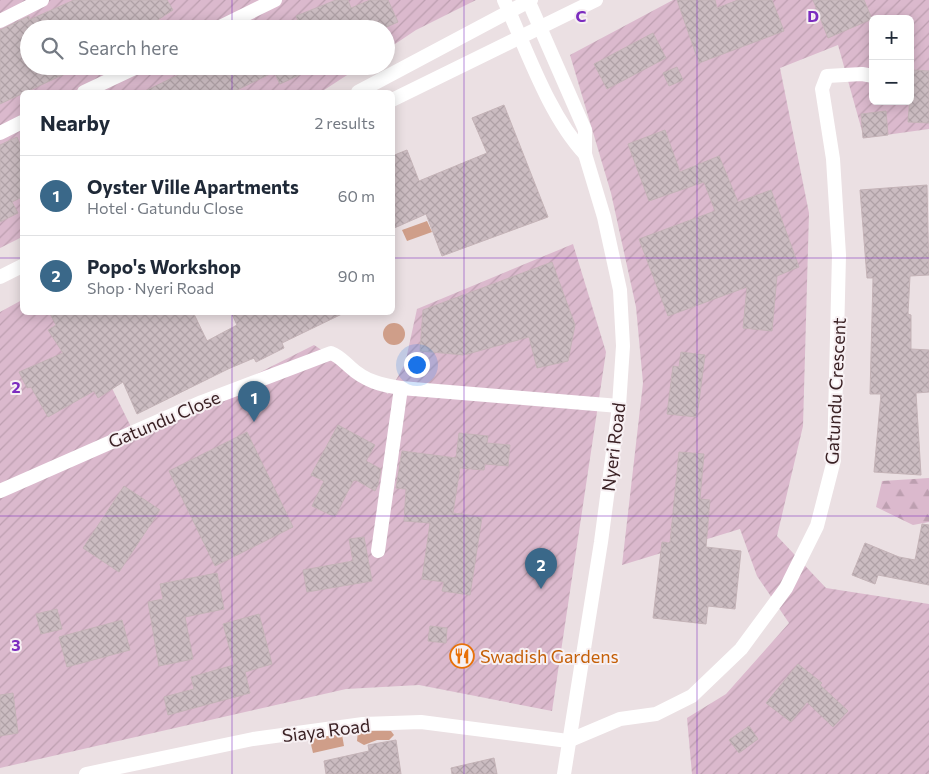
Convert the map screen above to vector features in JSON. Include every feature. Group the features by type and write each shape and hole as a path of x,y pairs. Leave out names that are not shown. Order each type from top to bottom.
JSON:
{"street":[{"path":"0,20 42,0"},
{"path":"234,20 275,0"},
{"path":"395,71 507,6 529,0"},
{"name":"Nyeri Road","path":"529,0 585,130 585,154 604,217 620,290 623,346 619,406 601,542 564,774"},
{"path":"395,99 596,0"},
{"name":"Nyeri Road","path":"507,6 570,138 585,154"},
{"path":"88,90 119,75"},
{"path":"361,90 387,75"},
{"name":"Gatundu Crescent","path":"568,741 620,719 656,714 692,696 741,650 786,588 817,526 834,460 839,323 839,255 833,169 822,89 827,76 869,75"},
{"path":"0,133 20,123"},
{"path":"0,277 20,267"},
{"name":"Gatundu Close","path":"0,490 202,402 322,354 331,353 340,356 355,371 377,384 401,388 619,406"},
{"path":"378,551 401,388"},
{"name":"Siaya Road","path":"86,774 253,739 363,724 421,722 568,741"}],"green space":[{"path":"0,0 476,0 416,30 395,44 395,20 20,20 20,75 347,75 324,90 20,90 20,238 0,248"},
{"path":"673,0 929,0 929,129 864,138 838,45 780,68 809,213 803,426 777,536 826,588 929,604 929,774 692,774 687,718 726,694 789,623 757,576 740,529 622,565 643,383 636,307 611,193 570,55"},
{"path":"573,244 606,352 552,711 419,685 346,689 0,768 0,312 20,301 20,315 76,315 135,435 314,345 388,394 405,364 417,309"},
{"path":"929,478 929,522 913,525 876,507 882,481"}],"shaded area":[{"path":"427,221 432,232 407,241 402,230"},
{"path":"394,323 402,326 405,334 402,342 394,345 386,342 383,334 386,326"},
{"path":"341,729 344,746 313,753 309,736"},
{"path":"358,730 391,731 394,735 389,740 377,740 364,745 357,741"}],"building":[{"path":"74,0 167,0 173,10 158,20 29,20"},
{"path":"336,0 348,0 351,8 370,0 388,0 398,22 395,23 395,20 298,20 296,16"},
{"path":"677,0 715,0 717,8 738,0 772,0 784,31 699,63"},
{"path":"813,0 864,0 870,15 869,20 828,38"},
{"path":"29,16 29,20 21,20"},
{"path":"20,20 20,75 63,75 30,90 20,90 20,95 0,104 0,30"},
{"path":"653,33 666,58 607,89 594,64"},
{"path":"677,67 683,80 669,86 663,73"},
{"path":"914,70 929,71 929,123 908,122 909,105 914,105"},
{"path":"178,75 268,75 237,90 147,90"},
{"path":"276,75 300,75 280,84"},
{"path":"504,105 548,217 442,256 426,214 395,228 395,155 407,150 419,181 487,153 472,118"},
{"path":"886,111 888,135 863,138 861,114"},
{"path":"665,130 680,172 719,156 738,202 771,190 799,267 777,276 772,331 743,328 747,287 668,316 639,239 715,211 704,182 649,201 628,144"},
{"path":"17,137 20,144 20,198 12,202 18,213 0,222 0,145"},
{"path":"927,185 929,275 910,276 908,314 911,315 911,349 929,350 929,392 916,393 921,475 874,472 881,394 870,394 873,278 867,278 860,190"},
{"path":"552,262 575,325 568,361 537,368 529,337 464,355 420,351 423,310"},
{"path":"51,315 194,315 207,341 237,325 232,315 340,315 282,343 284,348 256,362 254,358 228,369 137,414 123,382 98,398 94,391 48,417 31,387 27,388 19,372 63,353 48,330 56,325"},
{"path":"681,352 705,355 697,417 667,414 673,366 679,367"},
{"path":"338,425 375,445 366,461 381,469 375,491 356,480 353,481 335,517 312,506 324,481 311,475"},
{"path":"247,432 293,527 215,566 169,471"},
{"path":"459,433 488,436 487,443 510,445 508,466 485,464 484,470 460,468 453,513 482,517 470,595 442,591 444,582 422,579 430,523 404,521 406,489 396,488 402,451 456,458"},
{"path":"679,452 704,454 700,499 710,500 706,547 741,551 735,609 708,606 706,624 653,618 662,542 670,543"},
{"path":"124,486 160,510 119,572 83,548"},
{"path":"922,524 929,525 929,585 878,575 875,584 852,575 865,543 899,557 915,560"},
{"path":"364,537 372,581 307,592 303,570 353,561 349,539"},
{"path":"217,573 224,609 185,617 193,659 159,666 148,602 163,599 160,584"},
{"path":"57,609 62,629 41,634 36,614"},
{"path":"259,614 272,664 245,672 250,693 168,715 164,697 194,689 191,677 234,665 223,624"},
{"path":"122,620 130,650 67,667 59,637"},
{"path":"430,626 447,628 446,643 428,641"},
{"path":"798,664 822,683 820,685 848,711 833,727 807,702 791,722 766,703"},
{"path":"13,693 18,733 0,736 0,695"},
{"path":"749,726 758,739 739,753 729,740"},
{"path":"396,740 401,774 326,774 324,761 369,751 368,745"},
{"path":"494,758 497,774 452,774 451,768"}],"place":[{"name":"Oyster Ville Apartments","path":"254,422"},
{"name":"Popo's Workshop","path":"541,589"},
{"name":"Swadish Gardens","path":"462,656"}]}
